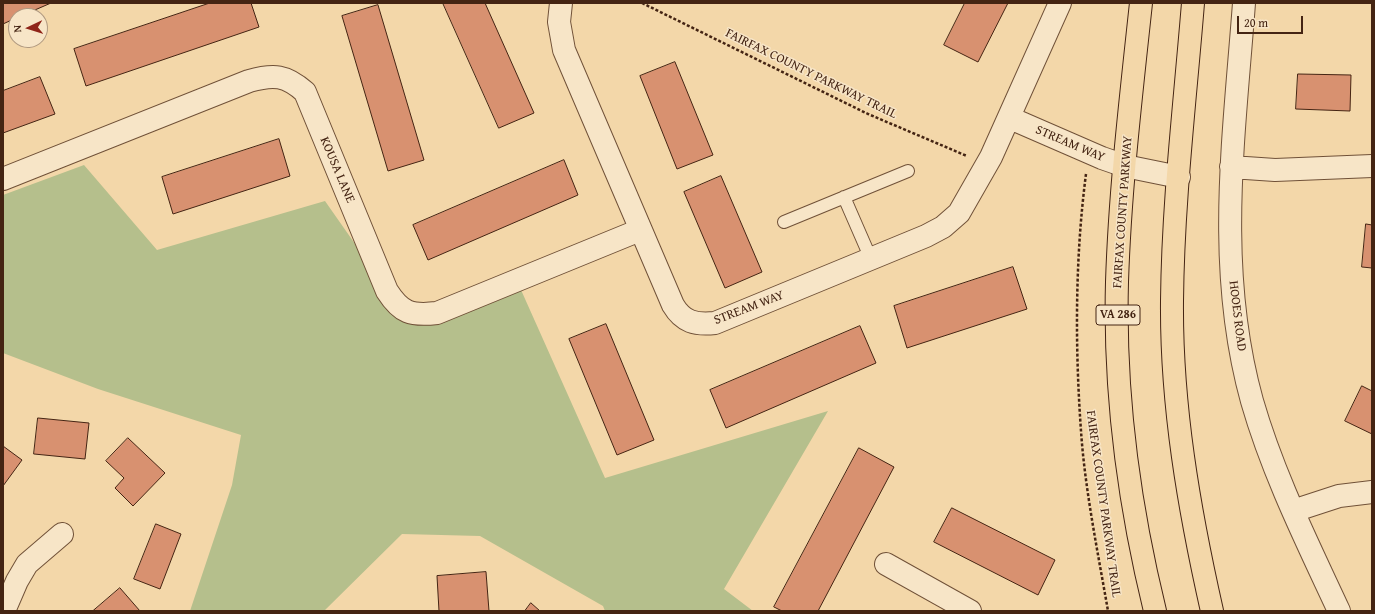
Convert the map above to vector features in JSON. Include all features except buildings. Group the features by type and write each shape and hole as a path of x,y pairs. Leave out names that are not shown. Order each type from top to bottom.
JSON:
{"highway":[{"name":"FAIRFAX COUNTY PARKWAY","path":"1141,3 1124,166 1117,283 1122,404 1138,528 1155,611"},
{"path":"1193,3 1174,249 1172,302 1174,368 1184,468 1192,517 1212,611"}],"street":[{"name":"STREAM WAY","path":"561,3 559,22 564,50 640,230 673,305 679,315 689,322 701,325 715,323 871,259 943,227 959,213 991,157 1010,118 1060,3"},
{"name":"HOOES ROAD","path":"1244,3 1231,167 1229,233 1238,334 1252,400 1270,458 1339,611"},
{"name":"KOUSA LANE","path":"3,179 249,81 266,76 282,78 294,82 305,92 387,291 396,305 408,313 420,315 437,313 640,230"},
{"name":"STREAM WAY","path":"1010,118 1088,153 1124,166 1179,177"},
{"path":"1231,167 1275,170 1372,166"},
{"path":"1293,511 1339,496 1372,492"},
{"path":"4,611 17,581 27,564 62,534"},
{"path":"886,564 970,611"}],"lane":[{"path":"784,222 908,171"},
{"path":"844,197 871,259"}],"path":[{"name":"FAIRFAX COUNTY PARKWAY TRAIL","path":"642,3 868,114 973,159"},
{"name":"FAIRFAX COUNTY PARKWAY TRAIL","path":"1084,184 1077,306 1081,432 1095,538 1108,611"}],"green space":[{"path":"84,165 157,250 325,201 409,321 513,272 605,478 828,411 724,589 753,611 605,611 603,606 480,536 402,534 324,611 190,611 232,485 241,435 98,389 3,353 3,195"}]}
